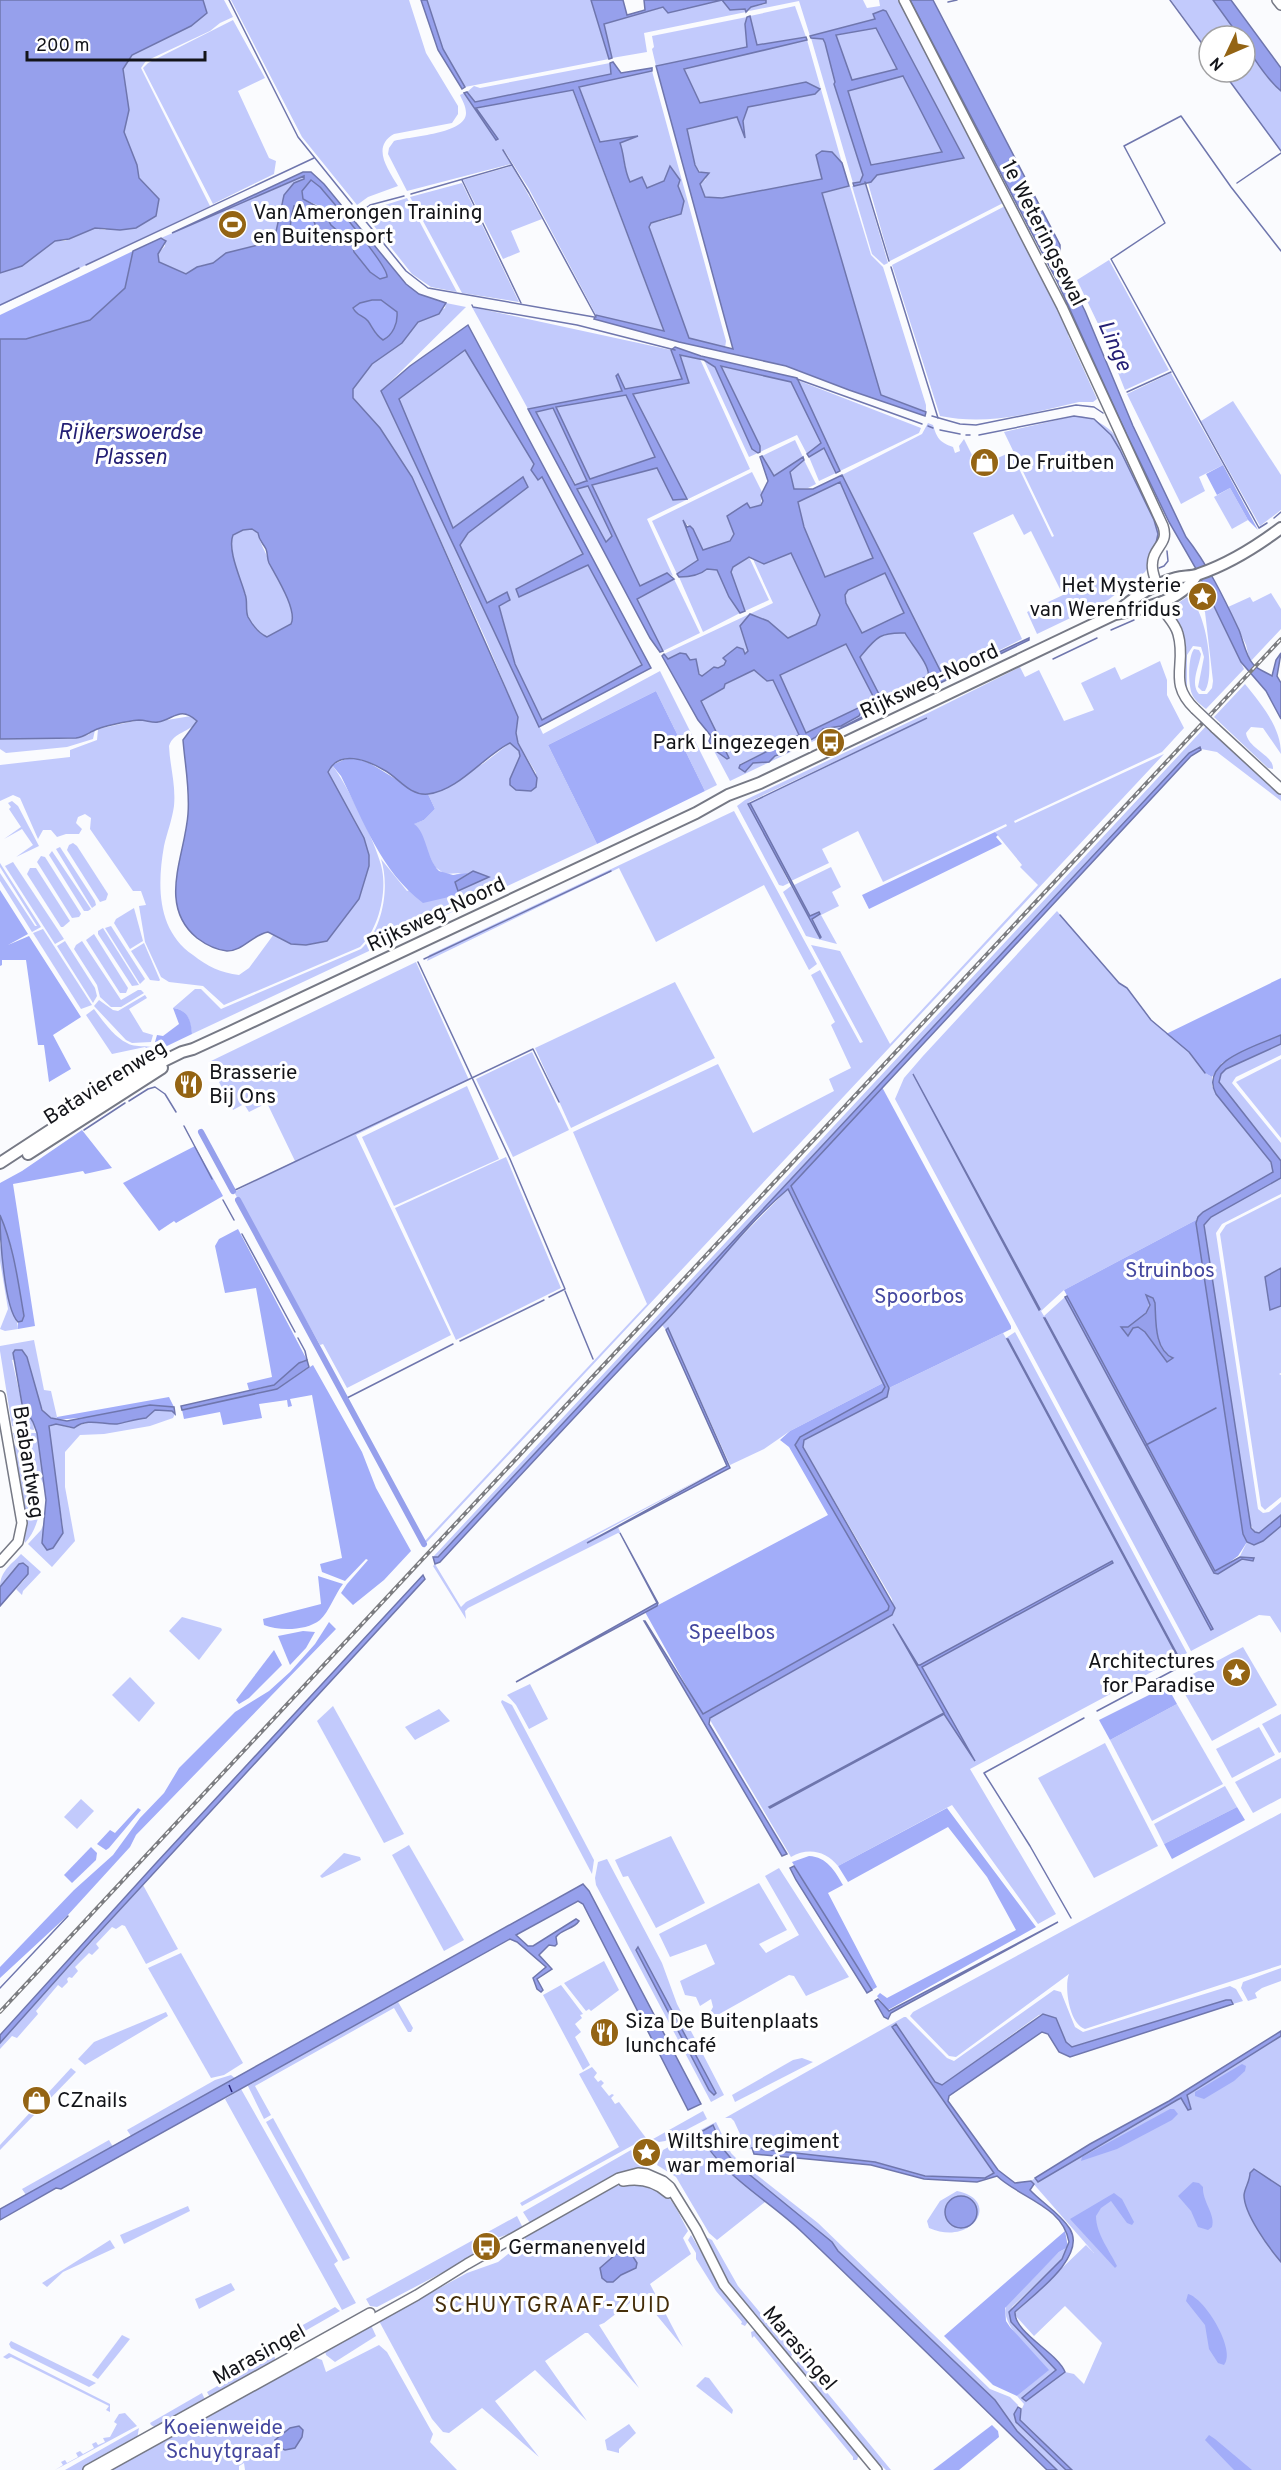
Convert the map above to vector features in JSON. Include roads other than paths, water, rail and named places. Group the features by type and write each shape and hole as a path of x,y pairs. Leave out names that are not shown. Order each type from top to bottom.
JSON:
{"main road":[{"name":"Rijksweg-Noord","path":"193,1049 696,813 743,794 760,783 1115,614 1157,585 1170,580 1197,576 1241,555 1281,528"},
{"name":"Rijksweg-Noord","path":"1115,614 1147,608 1159,603 1191,583 1197,576"},
{"path":"1170,580 1175,583 1176,587 1173,595"},
{"path":"1143,593 1142,603 1147,608"},
{"name":"Batavierenweg","path":"0,1163 133,1076 193,1049"},
{"name":"Batavierenweg","path":"0,1171 193,1049"}],"street":[{"name":"1e Weteringsewal","path":"904,0 1032,247 1163,526 1163,543 1154,555 1152,564 1157,585"},
{"path":"1277,0 1281,5"},
{"path":"1159,603 1178,632 1179,685 1182,694 1195,709 1281,789"},
{"name":"Brabantweg","path":"0,1396 22,1523 18,1542 0,1562"},
{"name":"Brabantweg","path":"0,1427 17,1531 0,1555"},
{"name":"Marasingel","path":"88,2470 346,2326 450,2274 626,2175 638,2173 652,2175 663,2181 674,2192 696,2229 724,2285 876,2470"},
{"name":"Marasingel","path":"101,2470 417,2295 450,2274"}],"water":[{"path":"0,0 203,0 207,13 191,26 132,55 123,69 129,110 124,132 137,165 139,178 159,199 156,216 136,228 120,230 95,228 69,239 55,241 22,266 0,273"},
{"path":"421,0 427,0 443,49 465,87 462,89 438,50"},
{"path":"591,0 623,0 627,15 645,10 644,0 722,0 668,13 663,7 604,24 612,58 609,59"},
{"path":"722,0 766,0 766,3 751,7 746,12 745,9 730,10"},
{"path":"910,0 933,0 1060,245 1060,261 1085,311 1133,426 1186,537 1208,570 1227,606 1251,661 1257,668 1272,676 1276,660 1281,653 1277,676 1281,683 1281,719 1266,691 1241,662 1195,567 1169,522 1057,281"},
{"path":"1213,0 1231,0 1249,24 1230,24"},
{"path":"886,11 964,158 877,175 871,182 854,186 853,183 860,182 863,175 834,84 825,43 823,39 810,36 875,19 873,14","holes":["876,28 897,69 852,80 836,35","903,76 942,152 871,165 848,91"]},
{"path":"750,16 757,45 806,37 807,40 684,69 700,103 806,82 820,89 815,94 748,107 743,121 745,138 737,117 687,129 695,165 699,172 709,173 700,184 705,197 722,198 822,179 816,155 822,151 832,152 842,163 849,186 822,193 881,395 926,412 925,416 786,366 679,342 594,319 596,315 664,331 573,90 476,108 498,139 496,140 464,93 467,92 475,102 611,74 610,63 613,62 621,73 652,68 652,71 579,87 600,142 638,136 620,143 630,182 642,177 647,188 664,181 670,166 680,180 678,186 684,201 681,214 651,223 649,227 689,338 733,349 656,66 747,47 745,24 747,17"},
{"path":"1257,35 1281,68 1281,91 1257,62"},
{"name":"Rijkerswoerdse Plassen","path":"303,172 311,172 324,184 406,284 419,294 446,303 439,314 418,322 402,343 372,364 353,389 353,398 380,428 412,477 518,717 516,733 518,743 537,778 536,787 531,791 516,790 510,785 510,779 520,756 519,751 510,743 450,787 428,794 415,792 389,773 362,760 346,759 333,765 328,772 364,838 369,855 369,866 359,899 327,941 306,945 291,944 268,932 238,948 227,951 215,948 197,938 185,925 178,911 176,879 188,814 188,786 183,740 197,721 191,716 181,714 158,722 139,720 122,723 103,727 76,738 0,739 0,339 26,339 90,320 125,288 133,251 161,238 166,241 158,254 159,262 186,274 197,267 213,263 226,253 274,241 284,195 294,183 304,179 304,176 172,233","holes":["311,180 320,187 370,247 387,277 380,279 370,272 354,252 352,244 331,225 322,209 303,199 302,191","294,206 303,211 314,221 315,235 294,239 291,218","381,300 397,312 394,328 387,338 383,340 380,338 368,321 355,311 353,308 360,303","252,529 258,533 266,549 269,563 292,611 291,624 267,637 256,629 248,617 246,597 233,556 233,535"]},
{"path":"468,325 651,668 539,727 381,391 410,366","holes":["465,350 534,464 531,470 538,480 542,477 583,554 516,589 519,597 588,565 642,665 542,720 515,664 499,606 510,600 507,592 487,603 460,545 468,533 528,487 523,477 453,528 399,399"]},
{"path":"675,347 701,356 797,378 840,471 836,473 824,448 809,457 807,454 821,443 791,382 721,366 760,446 758,453 752,449 715,367 704,360 680,355 689,383 633,394 687,499 673,500 657,468 592,485 640,586 667,573 674,579 637,599 663,651 660,652 650,638 528,409 622,391 616,376 618,374 625,389 682,379 671,350","holes":["626,395 655,457 590,479 556,407","553,408 587,481 575,485 536,412","588,486 612,536 606,542 577,489"]},
{"path":"762,456 774,476 803,457 804,460 790,472 794,489 813,489 842,475 944,678 1029,638 1029,640 936,685 931,681 927,684 928,688 835,731 880,708 878,703 871,705 859,716 841,726 823,729 816,737 793,750 775,756 769,762 753,763 745,772 739,768 740,765 799,735 773,680 767,681 754,670 725,684 724,688 701,701 729,758 727,759 713,749 709,741 711,736 698,720 662,656 664,654 668,659 680,653 686,654 690,660 696,659 699,674 702,676 714,667 724,665 726,661 723,658 737,647 743,649 745,654 748,651 740,626 750,614 768,621 788,638 816,625 820,615 791,553 764,564 749,557 733,567 731,572 745,611 740,613 729,597 717,570 707,569 697,575 686,577 679,577 677,574 698,560 683,520 687,527 690,526 693,529 703,550 730,541 734,534 727,516 747,503 750,508 761,505 763,501 761,495 768,481 760,457","holes":["840,482 873,558 825,577 804,527 798,502","885,573 904,613 862,633 846,603 845,595 848,590","905,633 924,661 928,676 881,698 860,657 870,645 889,634","846,644 875,700 806,733 780,675"]},
{"path":"1200,747 1201,750 1191,756 791,1186 889,1388 887,1397 804,1440 803,1447 895,1608 892,1615 710,1718 709,1724 787,1854 782,1856 644,1621 703,1714 888,1610 889,1606 795,1445 800,1437 882,1392 885,1387 788,1189 738,1238 677,1309 440,1562 435,1564 433,1557 438,1557 1189,753"},
{"path":"750,803 810,916 819,912 820,914 812,919 820,938 748,804"},
{"path":"473,871 489,877 458,891 455,882"},
{"path":"1281,1035 1281,1044 1226,1069 1221,1074 1219,1082 1281,1161 1281,1178 1211,1217 1204,1225 1251,1528 1259,1533 1281,1515 1281,1526 1263,1541 1254,1545 1247,1542 1243,1534 1196,1223 1203,1212 1273,1172 1271,1162 1216,1094 1213,1082 1215,1072 1223,1063 1246,1049"},
{"path":"913,1074 1040,1309 1039,1310"},
{"path":"0,1215 12,1252 24,1316 22,1321 18,1322 13,1314 6,1288"},
{"path":"1281,1268 1281,1306 1270,1310 1265,1277"},
{"path":"1146,1295 1153,1298 1155,1303 1159,1342 1167,1354 1173,1358 1167,1362 1145,1332 1138,1327 1133,1328 1128,1336 1121,1327 1128,1327 1146,1313 1150,1305"},
{"path":"1067,1296 1215,1571 1240,1557 1254,1558 1253,1561 1242,1559 1218,1574 1214,1573 1065,1297"},
{"path":"1045,1318 1213,1629 1211,1630"},
{"path":"668,1328 730,1468 587,1543 727,1466 666,1330"},
{"path":"1008,1339 1177,1654 1176,1654"},
{"path":"15,1350 22,1350 27,1357 42,1410 51,1418 67,1421 150,1405 174,1407 175,1414 172,1411 155,1410 146,1418 117,1424 90,1422 74,1428 56,1424 49,1426 63,1533 53,1548 47,1550 42,1543 46,1500 37,1433 22,1404 13,1353"},
{"path":"307,1360 309,1367 277,1389 182,1410 181,1406 274,1385 299,1363"},
{"path":"620,1533 658,1603 657,1606 516,1682 657,1603"},
{"path":"1112,1561 1113,1563 922,1667 975,1761 944,1714 769,1807 944,1713 893,1624 920,1665"},
{"path":"23,1563 28,1567 28,1574 0,1606 0,1587 19,1564"},
{"path":"423,1575 425,1579 0,2043 0,2035"},
{"path":"794,1866 872,1990 867,1993 796,1880 790,1868"},
{"path":"583,1884 589,1891 701,2104 688,2110 583,1904 578,1901 516,1935 528,1946 533,1946 576,1919 579,1921 556,1937 555,1946 549,1945 539,1955 552,1969 537,1979 543,1990 541,1992 537,1989 533,1978 546,1967 517,1942 510,1939 61,2189 56,2188 0,2220 0,2209"},
{"path":"1058,1922 891,2013 888,2019 884,2017 875,2001 878,1999 889,2011"},
{"path":"638,1947 716,2093 714,2095 709,2090 636,1950"},
{"path":"1231,2000 1233,2004 1070,2057 1059,2052 1048,2034 1042,2032 949,2096 948,2101 998,2170 1015,2183 1031,2181 1034,2184 1030,2190 1066,2223 1073,2240 1071,2251 1056,2275 1015,2312 1021,2328 1061,2365 1065,2372 1026,2401 1022,2398 1056,2370 1011,2322 1009,2312 1062,2259 1069,2242 1065,2230 1050,2211 997,2176 977,2182 924,2179 871,2165 754,2154 752,2148 875,2162 925,2176 985,2178 994,2173 892,2027 896,2024 935,2082 942,2085 1043,2014 1056,2018 1066,2042 1072,2047"},
{"path":"1281,2031 1281,2036 1187,2095 1191,2109 1188,2110 1181,2098 1038,2182 1035,2178 1090,2144 1169,2101"},
{"path":"713,2125 724,2150 734,2162 832,2242 838,2251 995,2400 1017,2431 1057,2470 1047,2470 803,2233 746,2187 720,2162 699,2133"},
{"path":"1254,2169 1281,2187 1281,2262 1258,2230 1245,2203 1244,2195 1250,2173"},
{"path":"961,2196 972,2201 977,2212 972,2223 961,2228 950,2223 945,2212 950,2201"},
{"path":"616,2254 632,2255 637,2263 636,2268 621,2275 613,2282 607,2282 602,2278 600,2268"},
{"path":"1018,2407 1021,2409 1020,2420 1072,2470 1066,2470 1016,2422 1014,2414"},
{"path":"299,2426 303,2430 302,2437 295,2448 285,2450 278,2447 275,2440 290,2428"}],"waterway":[{"path":"229,0 298,137 352,204"},
{"path":"948,2 957,0"},
{"path":"1170,0 1197,37"},
{"path":"1232,84 1281,151"},
{"path":"1267,523 1259,528 1111,259 1165,223 1124,146 1181,116 1231,187 1281,251"},
{"path":"503,150 596,317"},
{"path":"1237,183 1281,153"},
{"path":"86,265 314,158"},
{"path":"411,194 512,165"},
{"path":"462,180 521,303"},
{"path":"865,182 889,261"},
{"path":"404,196 370,205 359,213 406,271 428,288 594,317"},
{"path":"891,267 938,418"},
{"path":"0,305 79,268"},
{"path":"472,305 577,325 675,350"},
{"path":"1127,392 1171,372"},
{"path":"797,379 922,424"},
{"path":"932,416 960,424 976,425 1076,405 1094,407 1103,413"},
{"path":"979,435 1074,416 1094,419 1111,435 1120,450 1154,520 1158,534 1156,543"},
{"path":"928,426 933,428"},
{"path":"940,430 960,434"},
{"path":"1274,518 1281,512"},
{"path":"1159,568 1168,561 1167,551"},
{"path":"1111,630 1134,620"},
{"path":"1053,659 1097,638"},
{"path":"424,959 611,871"},
{"path":"1060,915 1119,983 1127,988 1151,1020 1189,1052 1205,1073"},
{"path":"418,962 510,1159 565,1289 549,1297"},
{"path":"233,1191 533,1049 559,1102"},
{"path":"129,1101 155,1087 165,1094 176,1112"},
{"path":"84,1130 125,1103"},
{"path":"184,1126 212,1179"},
{"path":"201,1132 233,1191"},
{"path":"223,1200 234,1220"},
{"path":"238,1200 424,1544"},
{"path":"242,1234 295,1332"},
{"path":"565,1291 593,1359"},
{"path":"460,1341 544,1300"},
{"path":"298,1338 307,1360"},
{"path":"345,1399 453,1344"},
{"path":"1146,1445 1216,1408"},
{"path":"1097,1711 1189,1662"},
{"path":"1071,1918 1030,1846 984,1773 1084,1718"},
{"path":"0,1988 68,1916"}],"railway":[{"path":"0,2012 1281,639"}],"place":[{"name":"Van Amerongen Training en Buitensport","path":"232,224"},
{"name":"De Fruitben","path":"985,462"},
{"name":"Het Mysterie van Werenfridus","path":"1202,597"},
{"name":"Park Lingezegen","path":"831,742"},
{"name":"Brasserie Bij Ons","path":"188,1084"},
{"name":"Architectures for Paradise","path":"1236,1673"},
{"name":"Siza De Buitenplaats lunchcafé","path":"604,2033"},
{"name":"CZnails","path":"36,2100"},
{"name":"Wiltshire regiment war memorial","path":"646,2153"},
{"name":"Germanenveld","path":"487,2247"}],"district":[{"name":"SCHUYTGRAAF-ZUID","path":"553,2304"}],"water label":[{"name":"Linge","path":"1116,345"}],"park label":[{"name":"Struinbos","path":"1170,1270"},
{"name":"Spoorbos","path":"919,1296"},
{"name":"Speelbos","path":"732,1632"},
{"name":"Koeienweide Schuytgraaf","path":"223,2439"}]}
